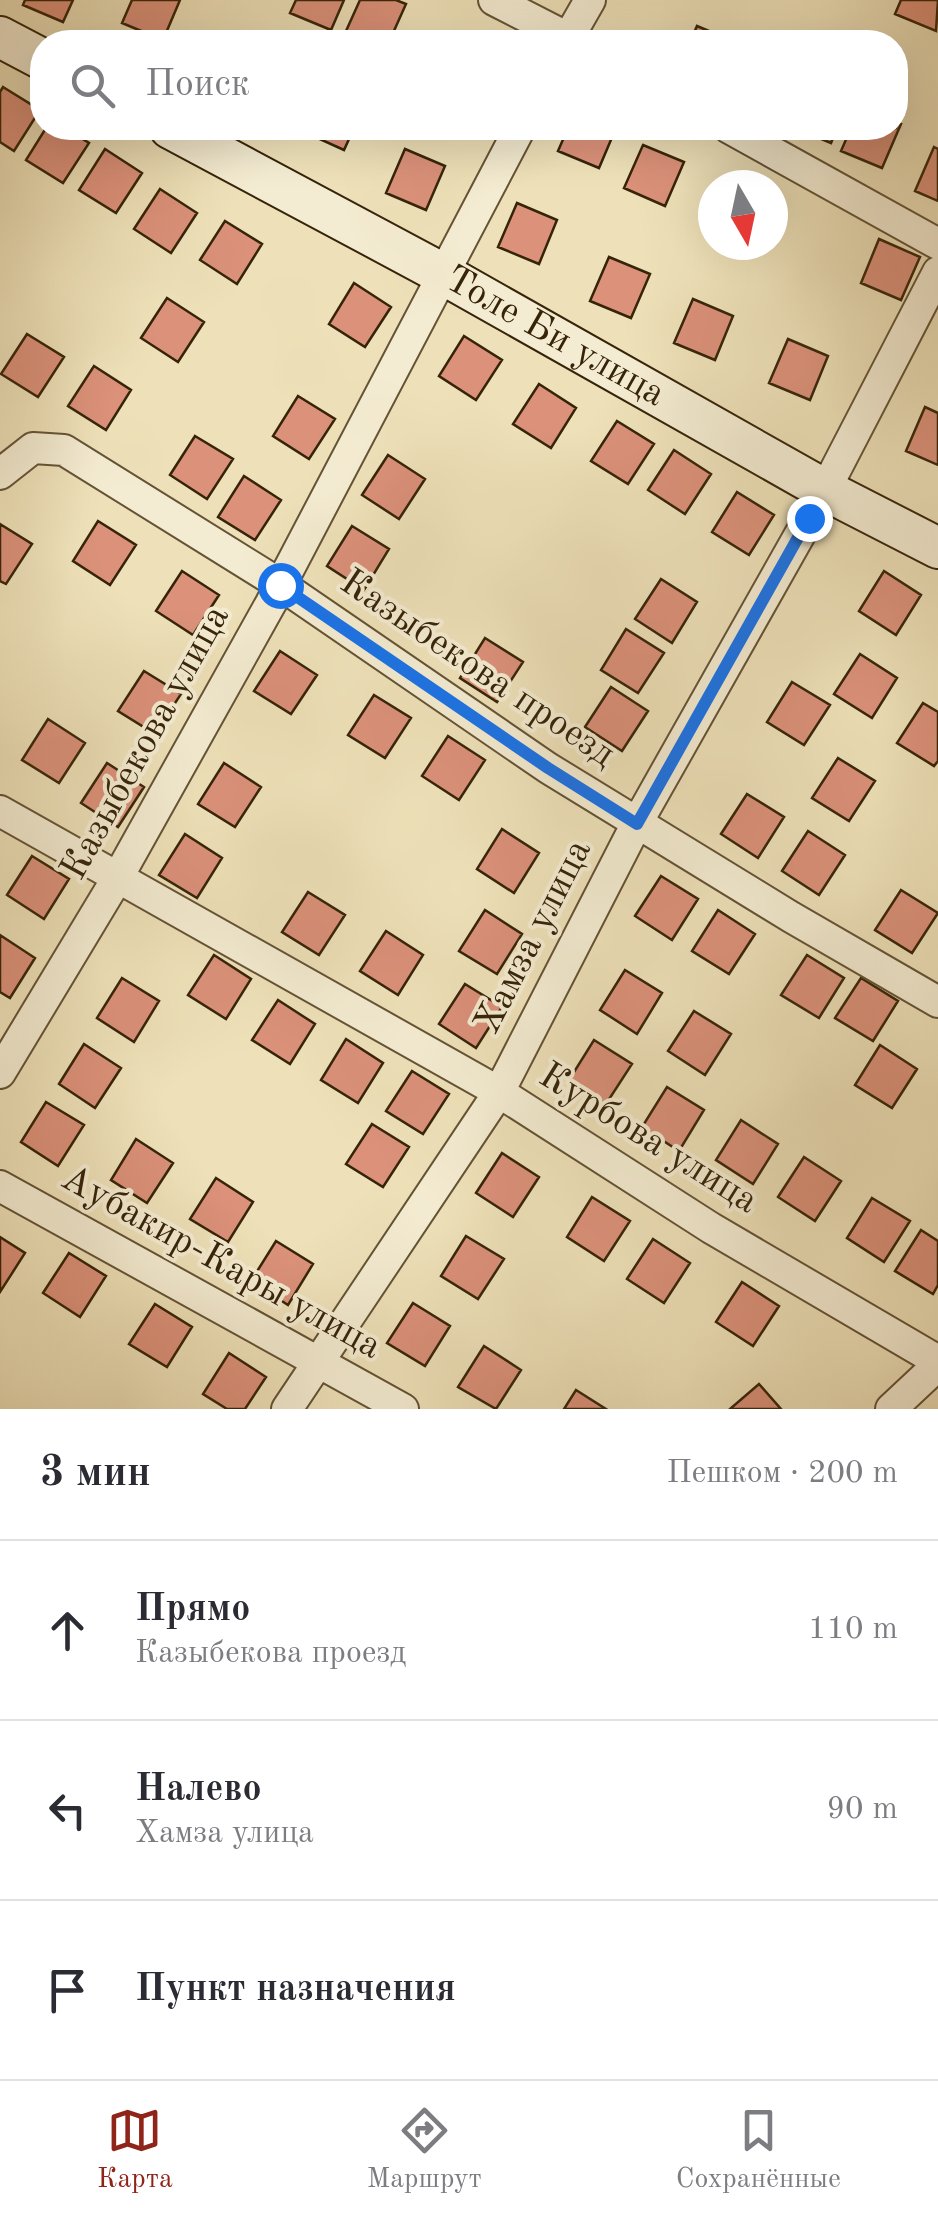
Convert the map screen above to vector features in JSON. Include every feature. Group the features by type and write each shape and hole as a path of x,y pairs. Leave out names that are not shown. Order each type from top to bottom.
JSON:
{"street":[{"path":"494,0 550,30"},
{"path":"575,30 590,0"},
{"path":"0,37 30,53"},
{"name":"Толе Би улица","path":"192,140 441,273 824,490 938,548"},
{"name":"Казыбекова улица","path":"0,1073 118,876 280,585 513,140"},
{"path":"750,140 938,244"},
{"name":"Хамза улица","path":"287,1409 499,1092 637,824 824,490 938,272"},
{"name":"Казыбекова проезд","path":"0,474 33,448 64,450 280,585 548,768 938,1002"},
{"name":"Курбова улица","path":"0,811 499,1092 711,1228 938,1363"},
{"name":"Аубакир-Кары улица","path":"0,1186 403,1409"},
{"path":"891,1409 938,1363"}],"building":[{"path":"25,0 73,0 63,22 23,5"},
{"path":"132,0 180,0 167,30 139,30 122,23"},
{"path":"296,0 344,0 331,30 290,13"},
{"path":"360,0 396,0 406,4 394,30 346,30"},
{"path":"901,0 938,0 936,31 895,14"},
{"path":"3,87 30,104 30,126 14,151 0,142"},
{"path":"38,140 89,143 63,183 26,160"},
{"path":"322,140 349,140 344,150"},
{"path":"563,140 611,140 599,168 558,151"},
{"path":"846,140 894,140 882,168 841,151"},
{"path":"643,145 684,162 665,206 624,188"},
{"path":"934,147 938,149 938,201 915,191"},
{"path":"105,149 142,173 116,213 79,190"},
{"path":"405,149 445,166 426,210 386,193"},
{"path":"160,189 197,213 171,253 134,229"},
{"path":"517,203 557,220 539,264 498,247"},
{"path":"225,221 262,244 237,284 200,260"},
{"path":"879,239 920,257 901,300 861,283"},
{"path":"609,257 650,274 631,318 590,301"},
{"path":"354,283 391,307 365,347 329,324"},
{"path":"167,298 204,322 178,362 141,338"},
{"path":"693,299 733,316 715,360 674,343"},
{"path":"27,334 64,357 38,397 1,374"},
{"path":"464,336 502,360 476,400 439,376"},
{"path":"788,339 828,356 810,400 769,383"},
{"path":"94,366 131,390 106,430 68,406"},
{"path":"539,384 576,408 551,448 513,424"},
{"path":"298,396 335,419 309,459 273,436"},
{"path":"925,407 938,413 938,465 906,451"},
{"path":"617,421 654,444 628,484 591,461"},
{"path":"195,436 233,459 207,499 170,475"},
{"path":"674,450 711,474 685,514 648,490"},
{"path":"388,455 425,479 399,519 362,495"},
{"path":"244,476 281,500 255,540 218,517"},
{"path":"737,492 774,515 749,555 712,532"},
{"path":"98,521 136,545 110,585 73,561"},
{"path":"0,524 32,544 6,584 0,581"},
{"path":"352,526 389,549 364,590 327,566"},
{"path":"182,571 219,595 193,635 156,611"},
{"path":"884,571 921,595 896,635 859,611"},
{"path":"661,579 697,602 672,643 635,619"},
{"path":"626,629 664,653 638,693 601,670"},
{"path":"485,638 523,662 497,702 460,678"},
{"path":"280,651 317,675 291,714 254,691"},
{"path":"860,654 897,678 872,718 834,694"},
{"path":"144,671 181,694 155,734 118,711"},
{"path":"792,682 830,705 804,745 767,722"},
{"path":"611,687 648,711 622,751 585,727"},
{"path":"374,695 411,718 385,758 348,735"},
{"path":"923,703 938,712 938,761 934,766 897,743"},
{"path":"48,719 85,743 59,783 22,760"},
{"path":"448,736 485,760 459,800 422,776"},
{"path":"838,758 875,781 849,821 812,798"},
{"path":"107,763 144,787 118,827 81,803"},
{"path":"224,763 261,787 235,827 198,804"},
{"path":"747,794 784,817 758,858 721,834"},
{"path":"502,829 539,853 514,893 477,869"},
{"path":"808,831 845,855 819,895 782,871"},
{"path":"185,834 222,858 197,898 159,875"},
{"path":"32,856 69,879 44,919 7,895"},
{"path":"661,876 698,899 672,940 635,916"},
{"path":"901,890 938,913 912,953 875,930"},
{"path":"308,892 345,915 319,955 282,932"},
{"path":"485,910 522,934 497,974 459,951"},
{"path":"718,910 755,934 729,974 692,951"},
{"path":"386,931 423,955 398,995 360,971"},
{"path":"0,935 35,958 10,998 0,992"},
{"path":"214,955 251,979 226,1019 188,995"},
{"path":"807,955 844,978 819,1018 781,995"},
{"path":"625,970 662,993 637,1034 600,1010"},
{"path":"122,978 159,1001 134,1042 97,1018"},
{"path":"861,978 898,1001 873,1041 835,1018"},
{"path":"465,984 502,1007 476,1048 439,1024"},
{"path":"278,1000 315,1024 290,1064 252,1040"},
{"path":"694,1011 731,1034 705,1075 668,1051"},
{"path":"346,1039 383,1063 358,1103 321,1080"},
{"path":"594,1040 632,1064 606,1104 569,1080"},
{"path":"84,1044 121,1068 95,1108 59,1084"},
{"path":"880,1045 917,1069 892,1108 855,1085"},
{"path":"412,1071 449,1094 423,1134 386,1111"},
{"path":"667,1087 704,1110 679,1151 642,1127"},
{"path":"46,1102 84,1125 58,1166 21,1142"},
{"path":"741,1120 778,1144 753,1184 716,1160"},
{"path":"372,1124 409,1147 383,1187 346,1164"},
{"path":"136,1139 173,1163 147,1203 111,1180"},
{"path":"502,1153 539,1177 513,1217 476,1193"},
{"path":"804,1157 841,1181 815,1221 778,1197"},
{"path":"216,1178 253,1202 228,1242 190,1219"},
{"path":"592,1197 630,1221 604,1261 567,1237"},
{"path":"872,1198 910,1221 884,1262 847,1238"},
{"path":"921,1230 938,1241 938,1285 933,1294 895,1271"},
{"path":"466,1236 504,1259 478,1299 441,1276"},
{"path":"0,1237 25,1253 0,1292"},
{"path":"653,1239 690,1263 664,1303 627,1279"},
{"path":"276,1241 313,1264 288,1305 251,1281"},
{"path":"69,1253 106,1276 80,1317 43,1293"},
{"path":"742,1282 779,1306 753,1346 716,1322"},
{"path":"413,1303 450,1326 425,1366 387,1343"},
{"path":"155,1304 192,1327 167,1367 129,1344"},
{"path":"484,1346 521,1370 496,1409 458,1387"},
{"path":"229,1353 266,1377 245,1409 227,1409 203,1394"},
{"path":"759,1384 781,1409 730,1409"},
{"path":"576,1390 606,1409 564,1409"}],"route":[{"path":"280,585 637,824 809,518"}]}
